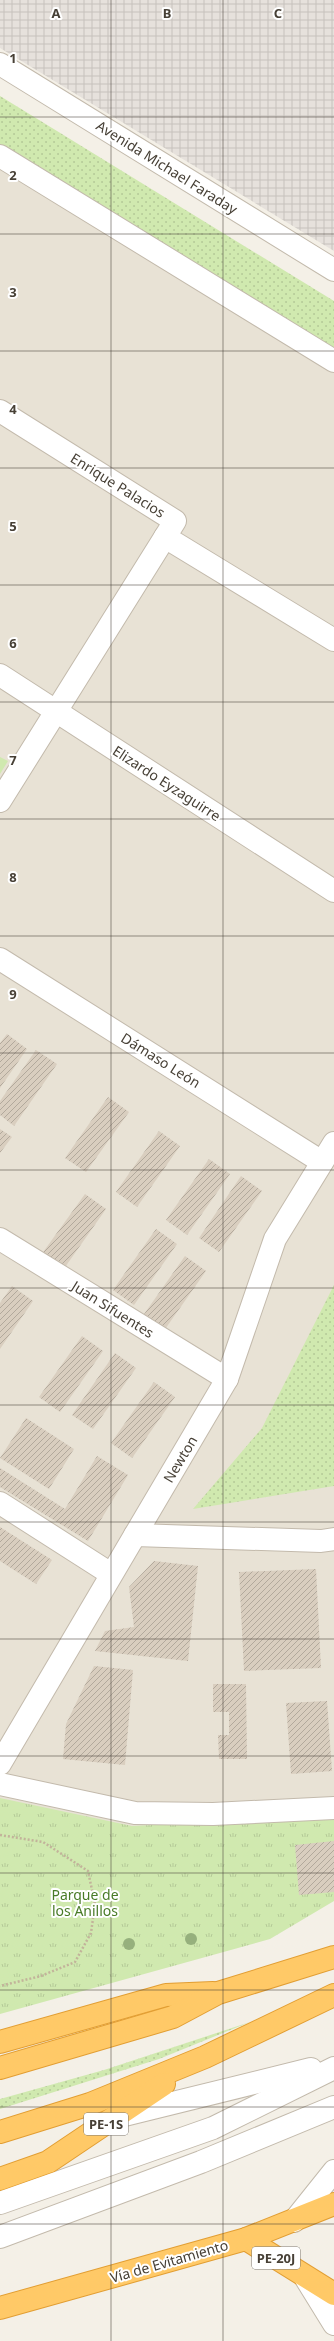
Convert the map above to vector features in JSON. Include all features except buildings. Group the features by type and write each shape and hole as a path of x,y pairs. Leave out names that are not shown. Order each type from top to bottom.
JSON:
{"highway":[{"path":"0,2068 173,2018 218,1993 334,1957"},
{"path":"0,2042 166,1995 218,1993"},
{"name":"PE-1S","path":"0,2132 90,2104 205,2057 334,1995"},
{"name":"PE-1S","path":"0,2179 48,2162 205,2057"},
{"name":"Vía de Evitamiento","path":"0,2308 246,2239 334,2204"},
{"name":"PE-20J","path":"246,2239 334,2294"}],"street":[{"name":"Avenida Michael Faraday","path":"0,64 334,270"},
{"path":"0,156 334,361"},
{"name":"Enrique Palacios","path":"0,411 175,521 164,537 334,640"},
{"path":"0,801 164,537"},
{"name":"Elizardo Eyzaguirre","path":"0,675 334,891"},
{"name":"Dámaso León","path":"0,959 322,1162"},
{"name":"Newton","path":"0,1764 227,1379 275,1239 334,1143"},
{"name":"Juan Sifuentes","path":"0,1239 227,1379"},
{"path":"0,1503 111,1574"},
{"path":"134,1535 321,1541 334,1539"},
{"path":"0,1784 135,1813 213,1814 334,1808"},
{"path":"115,2117 334,2064"},
{"path":"0,2203 213,2128 334,2068"},
{"path":"0,2237 201,2162 334,2107"},
{"path":"294,2221 334,2171"},
{"path":"305,2277 334,2324"}],"path":[{"path":"0,1835 43,1842 88,1871 95,1904 91,1933 75,1962 41,1976 0,1986"}],"shaded area":[{"path":"0,0 334,0 334,251 0,48"},
{"path":"0,113 334,319 334,1828 0,2009"}],"green space":[{"path":"0,96 334,301 334,348 0,144"},
{"path":"0,757 8,761 0,774"},
{"path":"334,1285 334,1486 193,1509 262,1428"},
{"name":"Parque de los Anillos","path":"0,1798 132,1826 334,1816 334,1901 270,1939 0,2014"},
{"path":"250,2022 159,2059 0,2109 0,2099 104,2070"}]}
